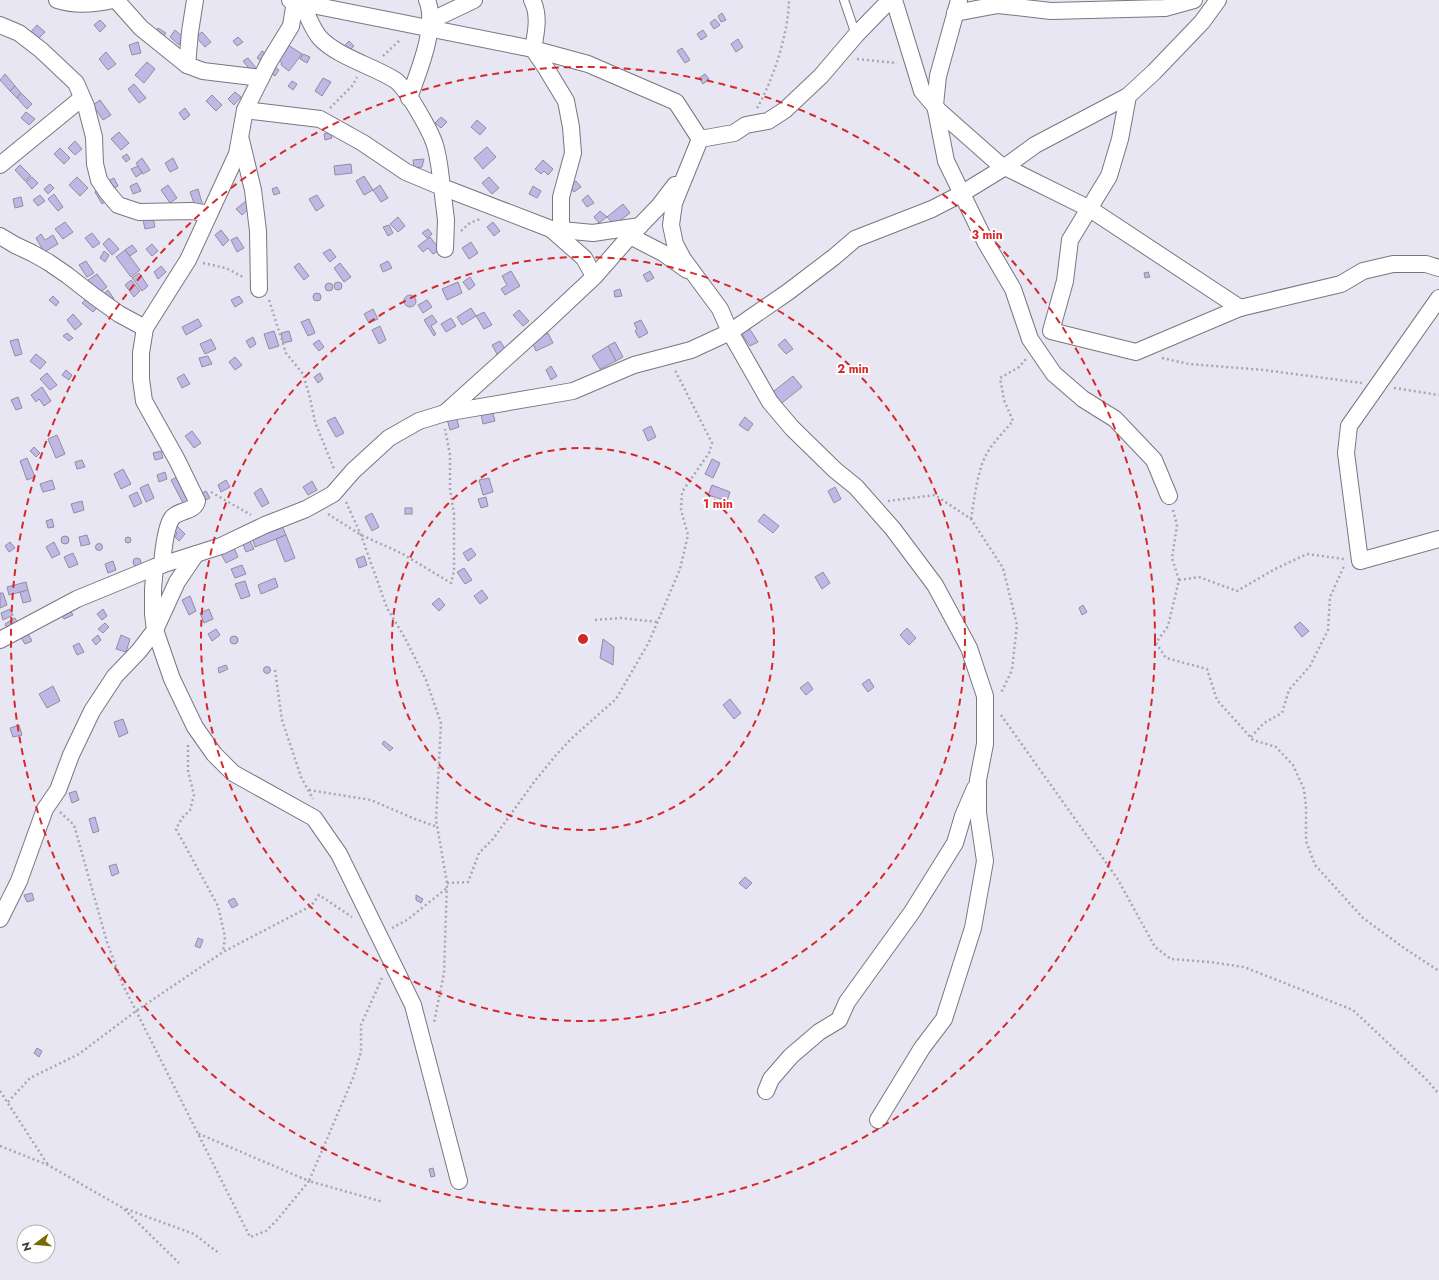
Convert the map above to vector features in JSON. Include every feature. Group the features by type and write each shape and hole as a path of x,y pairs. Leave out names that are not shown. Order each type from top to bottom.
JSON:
{"street":[{"path":"57,0 66,3 97,4 114,0 141,28 187,64 203,71 261,78"},
{"path":"187,64 195,0"},
{"path":"409,98 422,63 430,25 429,4 427,0"},
{"path":"430,25 474,0"},
{"path":"532,0 536,6 537,26 533,49 566,101 572,127 573,153 561,197 556,229"},
{"path":"700,139 734,133 746,125 768,121 785,110 822,76 856,35 890,0"},
{"path":"894,0 922,91 935,106 999,164 1090,209 1240,308"},
{"path":"1169,496 1154,460 1115,419 1083,399 1054,374 1030,339 1013,290 986,243 946,161 935,106 938,76 957,6 994,3 1051,11 1165,8 1194,0"},
{"path":"0,640 77,599 159,566 221,546 311,506 333,494 353,471 389,438 419,421 444,413 573,391 634,365 690,350 730,332 834,258 855,239 932,209 961,194 1006,167 1035,145 1128,96 1154,72 1202,22 1218,0"},
{"path":"296,1 414,25 430,25 533,49 588,64 676,102 700,139"},
{"path":"296,1 306,13 320,38 341,54 396,81 414,104 434,142 440,169 446,220 445,250"},
{"path":"296,1 291,26 261,78 245,110 237,154 189,258 145,328 141,353 141,379 144,401 177,460 197,502 193,508 172,518 167,531 153,589 153,614 155,630 172,679 192,721 214,754 233,773 314,818 339,854 413,1005 460,1181"},
{"path":"0,25 19,33 41,50 76,84 86,106 94,137 95,164 99,180 118,205 139,212 192,211 209,214"},
{"path":"1041,354 1050,332 1065,280 1070,240 1109,176 1120,139 1128,96"},
{"path":"0,165 82,98"},
{"path":"245,110 320,119 363,143 406,172 442,187 556,229 593,233 635,231 696,276"},
{"path":"240,136 253,190 258,231 259,289"},
{"path":"700,139 674,203 671,225 675,244 683,259 720,309 730,332 770,402 792,428 835,470 856,486 894,529 935,585 969,648 985,696 985,744 978,780 978,813 985,861 973,928 944,1019 922,1048 878,1120"},
{"path":"444,413 542,326 594,276 659,206 673,186 686,174"},
{"path":"556,229 584,258 594,276"},
{"path":"0,236 48,262 119,314 145,328"},
{"path":"1050,332 1136,352 1240,308 1341,284 1363,271 1393,264 1426,264 1439,268"},
{"path":"1439,298 1349,426 1346,453 1360,561 1439,539"},
{"path":"0,919 19,881 45,809 58,790 70,755 92,711 115,676 139,651 155,630 177,582 196,554"},
{"path":"766,1091 772,1079 791,1056 819,1032 839,1020 847,1002 912,912 955,843 963,816 978,780"}],"lane":[{"path":"844,0 856,35"}],"path":[{"path":"746,125 761,100 783,41 789,11 789,0"},
{"path":"320,119 353,85 368,66 414,25"},
{"path":"838,56 896,63 916,71"},
{"path":"445,250 453,238 470,223 481,218"},
{"path":"189,258 209,265 226,268 242,276 269,299 286,354 303,374 315,422 339,487 361,535 387,608 405,638 426,680 441,723 437,813 447,888 444,973 433,1027"},
{"path":"1136,352 1188,364 1264,370 1379,385 1439,395"},
{"path":"971,519 982,463 994,443 1013,421 1004,400 1000,378 1041,354"},
{"path":"447,883 468,882 479,853 492,839 534,782 572,738 616,699 649,642 658,622 680,569 688,535 681,510 682,492 709,453 712,443 667,356"},
{"path":"311,506 331,516 361,535 401,552 451,583 454,571 454,514 450,489 450,455 447,436"},
{"path":"207,488 211,492 250,514 273,522"},
{"path":"881,502 935,495 971,519 1003,568 1017,625 1012,670 1000,694"},
{"path":"1169,496 1177,525 1172,558 1179,580 1168,626 1156,643 1166,658 1207,669 1217,700 1253,740 1276,747 1293,765 1304,789 1306,807 1306,841 1315,865 1363,918 1439,971"},
{"path":"1179,580 1199,577 1237,591 1275,569 1307,554 1347,560 1330,597 1328,630 1310,666 1289,690 1282,713 1264,724 1251,737"},
{"path":"595,620 621,618 658,622"},
{"path":"274,670 282,720 301,777 315,804"},
{"path":"999,712 1116,878 1155,948 1171,959 1210,962 1244,968 1352,1010 1426,1079 1439,1094"},
{"path":"192,721 188,728 188,771 194,795 190,810 182,818 176,829 218,906 225,937 223,952"},
{"path":"308,790 371,800 438,827"},
{"path":"50,802 74,825 107,942 122,983 250,1238 266,1232 308,1181 354,1078 361,1052 361,1025 377,992 390,958"},
{"path":"379,935 407,920 447,888"},
{"path":"8,1102 30,1078 80,1054 136,1011 223,952 312,906 319,895 355,919"},
{"path":"0,1090 48,1165"},
{"path":"197,1133 308,1181 383,1202"},
{"path":"0,1146 48,1165 124,1208 194,1234 220,1254"},
{"path":"124,1208 179,1263"}],"building":[{"path":"722,13 726,20 721,22 718,16"},
{"path":"715,19 720,25 714,29 710,23"},
{"path":"100,20 106,26 100,32 94,25"},
{"path":"37,25 45,32 38,39 30,33"},
{"path":"158,28 166,33 162,38 155,33"},
{"path":"175,30 184,38 179,45 170,37"},
{"path":"703,30 707,36 701,40 697,34"},
{"path":"202,32 211,42 205,47 196,37"},
{"path":"238,37 243,42 237,46 233,41"},
{"path":"738,39 743,47 736,52 731,44"},
{"path":"349,41 354,46 349,51 344,46"},
{"path":"138,42 141,53 132,55 129,45"},
{"path":"285,43 302,54 289,71 275,58"},
{"path":"682,48 690,60 685,63 677,51"},
{"path":"262,51 269,56 264,63 257,58"},
{"path":"106,52 116,64 108,70 99,59"},
{"path":"303,54 310,57 307,63 300,59"},
{"path":"248,58 256,68 252,72 243,61"},
{"path":"147,62 155,69 144,83 135,75"},
{"path":"272,65 279,70 275,76 268,71"},
{"path":"5,74 15,86 10,91 0,80"},
{"path":"705,74 709,79 703,84 699,78"},
{"path":"323,78 331,82 322,96 315,91"},
{"path":"292,81 297,84 293,90 288,86"},
{"path":"134,84 146,98 139,103 128,89"},
{"path":"15,86 21,93 17,98 10,91"},
{"path":"235,92 241,97 234,105 228,99"},
{"path":"21,93 32,104 27,109 17,98"},
{"path":"212,95 222,105 216,111 206,101"},
{"path":"100,100 111,115 103,120 93,105"},
{"path":"185,108 190,115 184,120 179,113"},
{"path":"26,112 35,119 29,125 21,118"},
{"path":"441,117 447,122 441,128 435,123"},
{"path":"477,120 486,128 480,135 471,127"},
{"path":"119,132 129,143 121,150 111,139"},
{"path":"330,132 332,138 325,140 324,134"},
{"path":"75,141 82,149 75,155 68,148"},
{"path":"487,147 496,157 483,169 474,158"},
{"path":"60,148 70,158 64,164 54,154"},
{"path":"127,154 130,159 126,162 122,157"},
{"path":"142,158 150,170 143,174 136,163"},
{"path":"173,158 178,168 170,172 165,163"},
{"path":"424,159 422,167 414,168 413,160"},
{"path":"543,160 553,169 548,175 544,171 541,174 535,169"},
{"path":"351,164 352,173 335,175 334,166"},
{"path":"20,165 31,176 25,181 15,170"},
{"path":"138,166 142,173 136,177 131,169"},
{"path":"364,176 373,190 364,195 356,181"},
{"path":"32,177 38,183 32,189 26,182"},
{"path":"77,177 88,188 80,196 69,185"},
{"path":"489,177 499,188 492,194 482,183"},
{"path":"114,178 118,186 110,190 106,182"},
{"path":"576,181 581,187 574,192 569,186"},
{"path":"137,183 141,191 133,194 130,186"},
{"path":"50,184 54,188 48,194 44,189"},
{"path":"168,185 177,198 170,203 161,190"},
{"path":"380,185 388,198 381,202 373,190"},
{"path":"533,186 541,191 537,198 529,194"},
{"path":"277,187 280,193 274,195 272,189"},
{"path":"100,188 108,200 102,204 95,192"},
{"path":"198,189 203,206 196,209 190,192"},
{"path":"54,194 63,207 58,211 48,199"},
{"path":"40,195 45,201 38,206 33,200"},
{"path":"317,195 324,206 316,211 309,199"},
{"path":"588,195 594,203 587,207 582,200"},
{"path":"21,197 23,206 15,208 13,199"},
{"path":"246,201 251,207 242,215 236,209"},
{"path":"623,204 630,213 614,225 607,217"},
{"path":"600,211 607,217 599,223 594,217"},
{"path":"398,217 405,226 398,232 390,224"},
{"path":"153,218 155,227 145,229 143,220"},
{"path":"65,222 73,232 63,239 55,229"},
{"path":"493,222 500,231 494,236 487,227"},
{"path":"389,225 393,233 388,236 383,227"},
{"path":"428,229 432,234 427,238 422,233"},
{"path":"221,230 229,240 223,246 215,235"},
{"path":"92,233 100,243 93,248 85,238"},
{"path":"41,234 45,240 53,235 58,244 44,252 36,238"},
{"path":"237,237 244,248 237,252 231,240"},
{"path":"430,237 440,250 433,254 428,248 423,252 418,246"},
{"path":"109,238 119,249 112,255 103,244"},
{"path":"471,242 478,253 469,259 462,248"},
{"path":"152,244 158,251 152,256 146,249"},
{"path":"132,245 137,251 130,256 125,250"},
{"path":"330,249 336,257 330,262 323,253"},
{"path":"125,250 140,270 131,277 116,257"},
{"path":"104,251 109,255 105,262 100,258"},
{"path":"86,261 94,273 87,277 79,265"},
{"path":"388,261 392,268 383,272 380,265"},
{"path":"299,263 309,276 304,280 294,267"},
{"path":"340,263 351,277 344,282 334,268"},
{"path":"161,266 166,272 158,279 154,272"},
{"path":"511,271 520,286 505,295 501,289 507,285 502,276"},
{"path":"650,271 654,278 647,282 643,275"},
{"path":"1148,272 1150,277 1145,278 1144,273"},
{"path":"139,273 148,286 142,291 132,278"},
{"path":"97,274 107,287 98,294 88,280"},
{"path":"470,277 475,285 469,290 463,282"},
{"path":"131,280 140,291 134,297 125,285"},
{"path":"336,282 340,282 342,286 340,290 336,290 334,288 334,284"},
{"path":"458,282 462,293 447,300 442,289"},
{"path":"327,283 331,283 333,287 331,291 327,291 325,289 325,285"},
{"path":"620,289 622,296 615,297 614,291"},
{"path":"108,290 114,299 107,304 101,296"},
{"path":"315,293 319,293 321,297 319,301 315,301 313,299 313,295"},
{"path":"410,295 414,297 416,301 414,305 410,307 406,305 404,301 406,297"},
{"path":"53,296 59,302 56,306 49,300"},
{"path":"239,296 243,302 235,307 231,300"},
{"path":"88,297 98,307 93,312 82,303"},
{"path":"427,300 432,307 423,313 418,305"},
{"path":"471,308 476,316 462,325 457,317"},
{"path":"373,309 378,319 369,323 364,314"},
{"path":"519,310 529,321 523,326 513,315"},
{"path":"484,312 492,325 484,329 476,316"},
{"path":"73,314 82,324 75,330 67,320"},
{"path":"432,315 437,322 431,326 436,334 434,336 424,320"},
{"path":"451,318 456,326 446,332 441,324"},
{"path":"198,319 202,326 186,335 182,327"},
{"path":"309,319 315,333 308,336 301,322"},
{"path":"641,320 648,333 639,338 635,331 637,329 634,323"},
{"path":"380,326 386,340 379,344 372,330"},
{"path":"749,328 758,342 750,346 741,333"},
{"path":"274,331 279,346 269,349 264,334"},
{"path":"289,331 292,341 283,343 281,333"},
{"path":"67,333 73,338 69,341 63,336"},
{"path":"548,333 553,343 536,351 532,341"},
{"path":"253,337 256,344 250,348 246,341"},
{"path":"18,339 22,354 15,356 10,341"},
{"path":"211,339 216,349 205,354 200,344"},
{"path":"785,339 793,349 786,354 778,345"},
{"path":"319,340 324,347 319,351 313,344"},
{"path":"500,341 507,352 498,356 492,345"},
{"path":"615,342 623,357 616,361 608,346"},
{"path":"608,346 616,361 600,369 592,356"},
{"path":"36,354 46,362 40,369 30,361"},
{"path":"208,356 212,364 202,367 199,358"},
{"path":"235,357 242,365 235,370 229,362"},
{"path":"551,366 557,376 551,380 546,370"},
{"path":"66,370 72,375 69,380 62,375"},
{"path":"47,373 57,385 50,390 40,379"},
{"path":"320,373 323,379 318,383 314,377"},
{"path":"184,374 190,384 182,388 177,378"},
{"path":"793,376 802,387 778,406 769,395"},
{"path":"42,387 51,401 44,406 39,399 36,402 31,395"},
{"path":"18,397 22,408 16,410 11,400"},
{"path":"492,410 495,421 483,424 481,414"},
{"path":"456,416 459,427 450,430 447,419"},
{"path":"335,417 344,433 336,437 327,421"},
{"path":"745,417 753,424 748,431 739,425"},
{"path":"651,426 656,437 648,441 643,430"},
{"path":"192,431 201,443 194,448 185,436"},
{"path":"57,435 65,454 56,458 48,439"},
{"path":"34,447 40,453 36,457 30,451"},
{"path":"161,451 163,458 155,460 153,453"},
{"path":"27,458 35,477 27,480 20,461"},
{"path":"712,459 720,463 713,478 705,474"},
{"path":"82,460 85,467 77,469 75,462"},
{"path":"123,469 131,484 121,489 114,474"},
{"path":"165,472 167,479 159,482 157,475"},
{"path":"179,476 193,503 185,507 171,480"},
{"path":"489,478 493,492 483,495 479,480"},
{"path":"52,480 55,489 43,492 40,484"},
{"path":"226,480 230,487 221,492 218,485"},
{"path":"312,481 317,490 308,495 303,487"},
{"path":"148,484 154,498 146,502 140,488"},
{"path":"712,485 730,492 727,501 708,495"},
{"path":"835,487 841,499 834,503 828,491"},
{"path":"261,488 269,503 262,507 254,493"},
{"path":"206,491 210,498 201,502 198,495"},
{"path":"137,492 142,503 134,507 129,496"},
{"path":"486,497 488,506 481,508 478,499"},
{"path":"82,501 84,510 74,513 71,504"},
{"path":"405,508 412,508 412,514 405,514"},
{"path":"372,513 379,527 372,531 365,517"},
{"path":"764,514 779,526 773,533 758,521"},
{"path":"52,519 54,527 48,528 46,521"},
{"path":"177,526 185,534 179,541 175,537 177,533 173,529"},
{"path":"282,526 286,535 255,547 252,537"},
{"path":"87,535 90,544 81,546 79,537"},
{"path":"286,535 295,558 285,562 276,539"},
{"path":"63,536 67,536 69,540 67,544 63,544 61,542 61,538"},
{"path":"128,537 131,540 128,543 125,540"},
{"path":"250,541 254,549 246,552 243,544"},
{"path":"10,542 15,548 9,552 5,546"},
{"path":"54,542 60,554 52,558 46,547"},
{"path":"99,543 102,544 102,550 99,551 96,550 95,547 96,544"},
{"path":"234,548 238,557 226,563 221,554"},
{"path":"471,548 476,555 468,561 463,553"},
{"path":"73,553 78,564 69,568 64,557"},
{"path":"364,556 367,565 359,568 356,559"},
{"path":"135,558 139,558 141,562 139,566 135,566 133,564 133,560"},
{"path":"113,561 116,570 108,573 105,564"},
{"path":"242,565 246,574 235,578 231,569"},
{"path":"464,568 472,580 465,584 457,572"},
{"path":"823,572 830,583 822,589 815,577"},
{"path":"275,578 278,587 261,594 258,585"},
{"path":"245,581 250,596 241,599 235,584"},
{"path":"26,582 28,590 9,595 7,587"},
{"path":"28,590 31,601 23,603 20,592"},
{"path":"482,590 488,598 480,604 474,596"},
{"path":"0,593 3,593 7,605 0,608"},
{"path":"190,596 196,611 189,615 182,600"},
{"path":"439,598 445,605 439,611 432,604"},
{"path":"1083,605 1087,612 1082,615 1079,608"},
{"path":"69,608 73,615 64,619 60,612"},
{"path":"10,609 13,615 3,620 1,613"},
{"path":"103,609 107,616 102,620 97,614"},
{"path":"209,609 213,619 204,623 200,613"},
{"path":"15,618 19,625 9,632 5,624"},
{"path":"1300,622 1309,631 1302,637 1294,627"},
{"path":"105,623 109,627 103,633 98,629"},
{"path":"907,628 916,638 909,645 900,635"},
{"path":"216,629 220,635 212,641 208,634"},
{"path":"27,632 32,641 25,644 20,636"},
{"path":"98,635 101,640 96,645 92,640"},
{"path":"121,635 130,639 126,652 116,649"},
{"path":"234,636 237,637 237,643 234,644 231,643 230,640 231,637"},
{"path":"603,639 614,647 613,665 600,658"},
{"path":"79,643 84,652 77,655 73,646"},
{"path":"226,665 228,669 219,673 218,668"},
{"path":"267,667 270,670 267,673 264,670"},
{"path":"869,679 874,687 868,692 862,684"},
{"path":"808,682 813,689 806,695 800,688"},
{"path":"53,686 60,701 47,708 39,694"},
{"path":"730,699 741,713 734,719 723,705"},
{"path":"123,719 128,733 119,737 114,722"},
{"path":"19,725 22,735 13,737 10,728"},
{"path":"384,741 393,748 390,751 382,744"},
{"path":"76,791 79,800 72,803 69,793"},
{"path":"95,817 99,831 93,833 89,819"},
{"path":"116,864 119,873 112,876 109,866"},
{"path":"745,877 752,883 746,889 739,883"},
{"path":"32,893 34,900 27,902 24,895"},
{"path":"416,895 423,899 421,903 416,900"},
{"path":"234,898 238,905 232,908 228,901"},
{"path":"198,938 203,940 200,948 195,946"},
{"path":"37,1048 42,1051 39,1057 34,1053"},
{"path":"433,1168 435,1176 431,1177 429,1169"}]}
